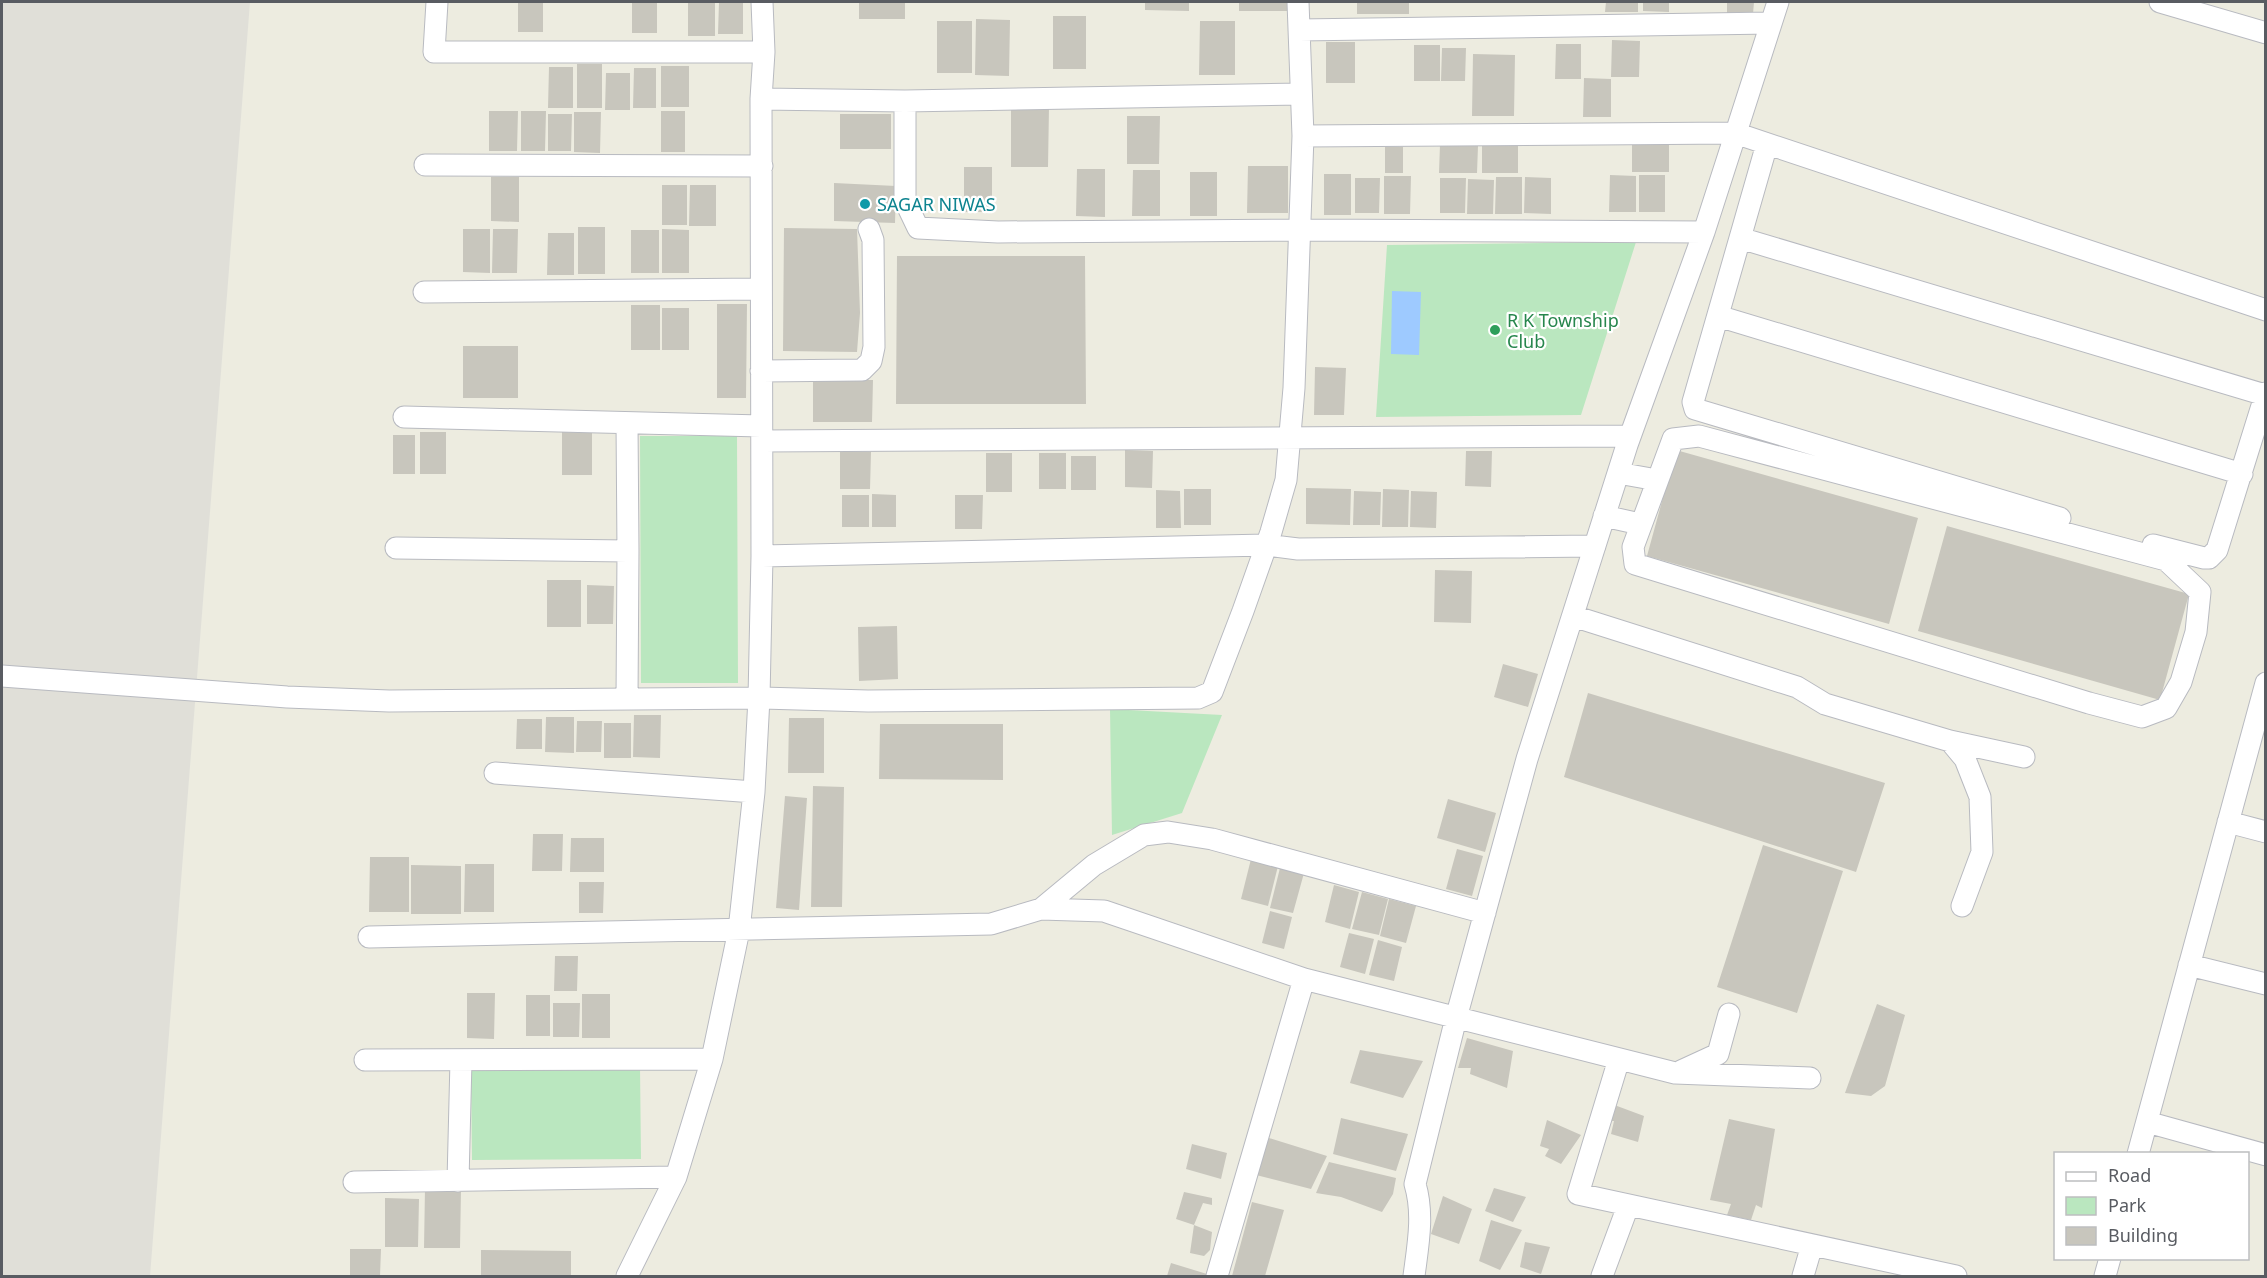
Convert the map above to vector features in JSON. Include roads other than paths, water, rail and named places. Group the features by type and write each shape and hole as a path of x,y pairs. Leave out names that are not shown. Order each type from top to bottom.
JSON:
{"street":[{"path":"437,2 434,52 764,52"},
{"path":"627,1276 676,1177 712,1059 739,930 754,792 759,698 762,555 760,289 761,99 764,52 762,2"},
{"path":"2,675 287,698 389,700 759,698 880,701 1198,698 1212,692 1266,545 1286,480 1294,388 1303,136 1298,2"},
{"path":"1414,1276 1419,1241 1420,1202 1416,1184 1456,1018 1527,759 1630,436 1704,232 1778,2"},
{"path":"2160,2 2265,33"},
{"path":"1299,30 1771,23"},
{"path":"761,99 904,101 1301,94"},
{"path":"904,101 906,201 918,228 998,232 1300,230 1704,232"},
{"path":"1303,136 1736,133 2265,310"},
{"path":"1740,238 2265,394 2217,550 2209,558 2197,558 1695,409 1693,402 1718,316 1740,238 1767,144"},
{"path":"425,165 762,166"},
{"path":"761,371 862,370 871,361 874,347 873,240 869,229"},
{"path":"424,292 760,289"},
{"path":"1718,316 2242,474"},
{"path":"404,417 627,423 762,434 1290,438 1630,436"},
{"path":"627,423 627,699"},
{"path":"1699,436 2166,560 2200,592 2196,632 2181,682 2166,708 2142,717 2089,703 1635,564 1632,548 1657,480 1673,439 1699,436"},
{"path":"1618,473 1657,480"},
{"path":"1604,516 1640,524"},
{"path":"762,555 1266,545 1298,549 1595,546"},
{"path":"396,548 628,551"},
{"path":"1573,616 1797,687 1825,704 1950,741 2024,757"},
{"path":"2139,1152 2265,686"},
{"path":"1950,741 1965,759 1980,797 1982,852 1962,906"},
{"path":"495,773 754,792"},
{"path":"2228,822 2265,832"},
{"path":"1041,909 1094,866 1144,835 1168,832 1212,838 1485,913"},
{"path":"369,937 991,924 1041,909 1104,911 1304,979 1675,1073 1810,1078"},
{"path":"2189,965 2265,984"},
{"path":"1217,1276 1304,979"},
{"path":"1675,1073 1718,1054 1729,1014"},
{"path":"458,1181 461,1059"},
{"path":"365,1060 712,1059"},
{"path":"1619,1059 1578,1194 1956,1276"},
{"path":"2147,1122 2265,1155"},
{"path":"354,1182 676,1177"},
{"path":"1602,1276 1628,1206"},
{"path":"1803,1276 1812,1245"},
{"path":"2105,1276 2109,1260"}],"water":[{"path":"1392,291 1421,292 1419,355 1391,354"}],"place":[{"name":"SAGAR NIWAS","path":"865,204"},
{"name":"R K Township Club","path":"1495,330"}]}
